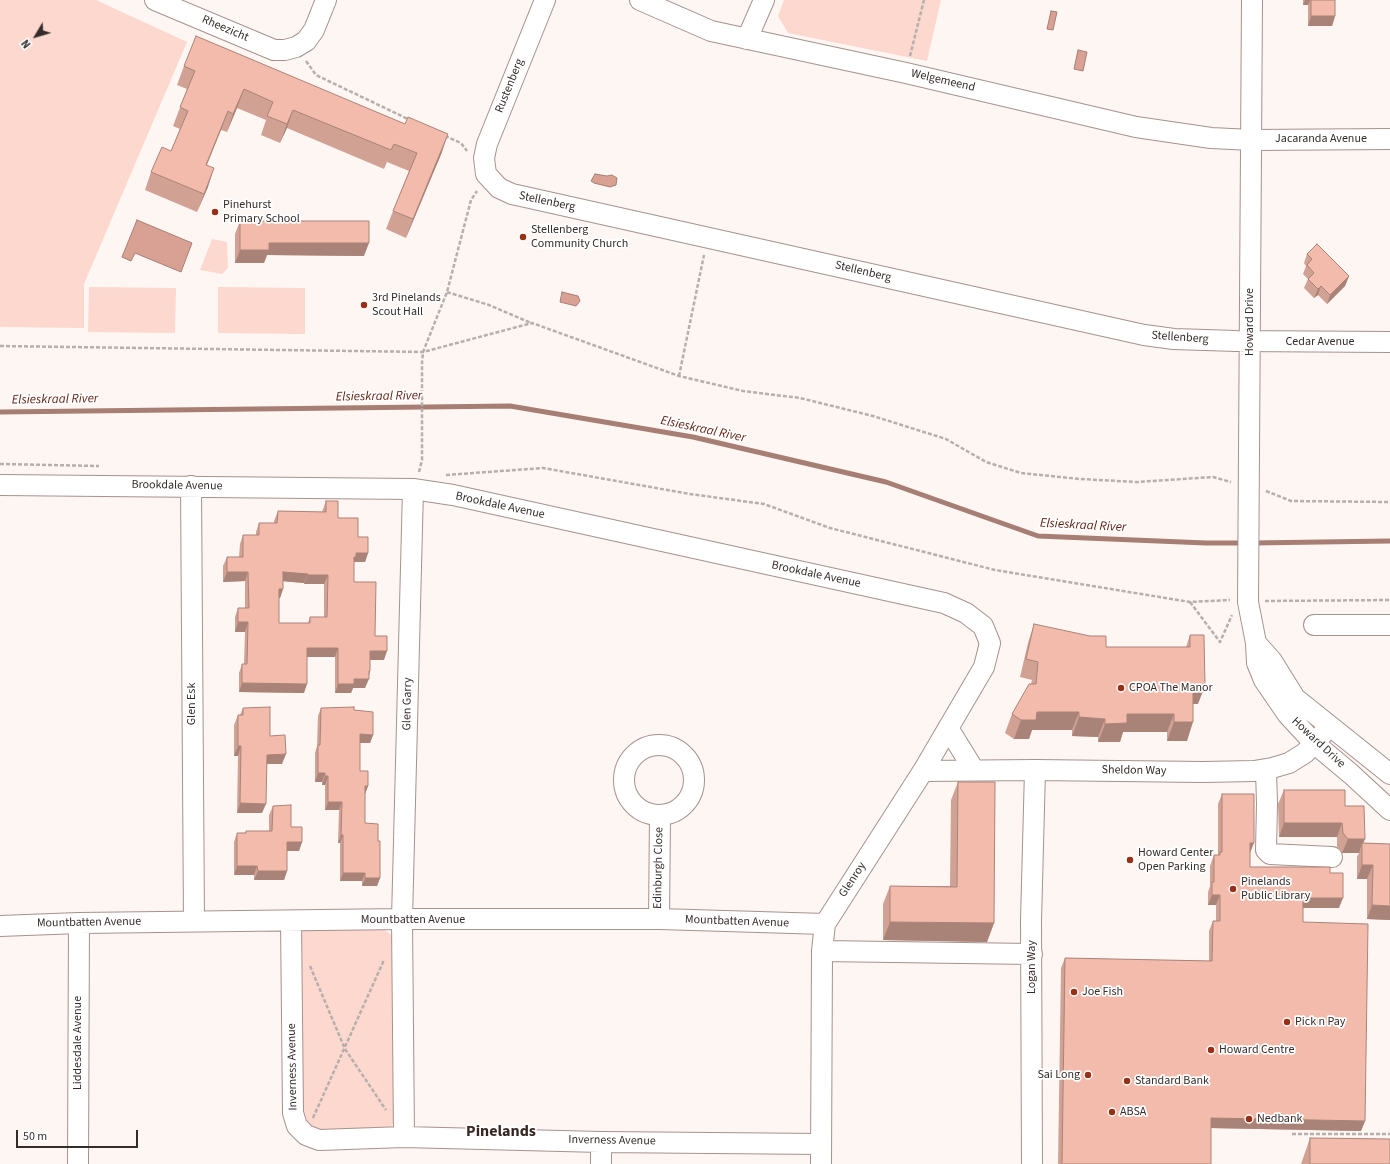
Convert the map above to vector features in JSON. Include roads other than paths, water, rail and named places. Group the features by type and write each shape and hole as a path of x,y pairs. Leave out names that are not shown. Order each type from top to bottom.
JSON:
{"street":[{"name":"Rheezicht","path":"155,0 274,50 285,50 296,47 306,41 314,30 326,0"},
{"name":"Rustenberg","path":"486,174 484,158 487,144 545,0"},
{"name":"Welgemeend","path":"640,0 711,31 906,72 1136,127 1211,138 1252,140"},
{"path":"747,39 764,0"},
{"name":"Howard Drive","path":"1252,0 1252,140 1249,342 1250,495 1248,602 1256,643 1258,663 1264,680 1288,715 1314,743 1351,774 1390,810"},
{"name":"Jacaranda Avenue","path":"1252,140 1390,139"},
{"name":"Stellenberg","path":"486,174 499,188 512,194 1144,335 1174,340 1249,342"},
{"name":"Cedar Avenue","path":"1249,342 1390,342"},
{"name":"Brookdale Avenue","path":"0,485 191,486 415,483 453,495 944,603 966,613 983,626"},
{"name":"Glen Garry","path":"402,919 415,483"},
{"name":"Glen Esk","path":"191,486 194,922"},
{"path":"1314,625 1390,626"},
{"name":"Glenroy","path":"821,1164 822,951 825,924 924,771 984,667 990,643 983,626"},
{"name":"Howard Drive","path":"1256,643 1272,661 1295,698 1329,727 1390,774"},
{"name":"Sheldon Way","path":"924,771 1254,771 1289,763 1305,753 1329,727"},
{"path":"948,728 974,770"},
{"path":"1266,769 1266,850 1270,854 1332,857"},
{"name":"Logan Way","path":"1032,1164 1032,921 1036,770"},
{"name":"Edinburgh Close","path":"659,919 660,816"},
{"path":"402,919 404,1137"},
{"name":"Mountbatten Avenue","path":"0,926 79,923 402,919 659,919 825,924"},
{"name":"Inverness Avenue","path":"291,921 293,1113 297,1126 306,1135 319,1140 404,1137 601,1142 821,1144"},
{"name":"Liddesdale Avenue","path":"78,1164 79,923"},
{"path":"822,951 1032,954"},
{"path":"601,1142 601,1164"}],"waterway":[{"name":"Elsieskraal River","path":"0,412 510,406 693,437 886,482 1038,536 1206,543 1244,543"},
{"name":"Elsieskraal River","path":"1252,543 1390,541"}],"place":[{"name":"Pinehurst Primary School","path":"215,212"},
{"name":"Stellenberg Community Church","path":"523,237"},
{"name":"3rd Pinelands Scout Hall","path":"364,305"},
{"name":"CPOA The Manor","path":"1121,688"},
{"name":"Howard Center Open Parking","path":"1130,860"},
{"name":"Pinelands Public Library","path":"1233,889"},
{"name":"Joe Fish","path":"1074,992"},
{"name":"Pick n Pay","path":"1287,1022"},
{"name":"Howard Centre","path":"1211,1050"},
{"name":"Sai Long","path":"1088,1075"},
{"name":"Standard Bank","path":"1127,1081"},
{"name":"ABSA","path":"1112,1112"},
{"name":"Nedbank","path":"1249,1119"}],"district":[{"name":"Pinelands","path":"501,1132"}]}
